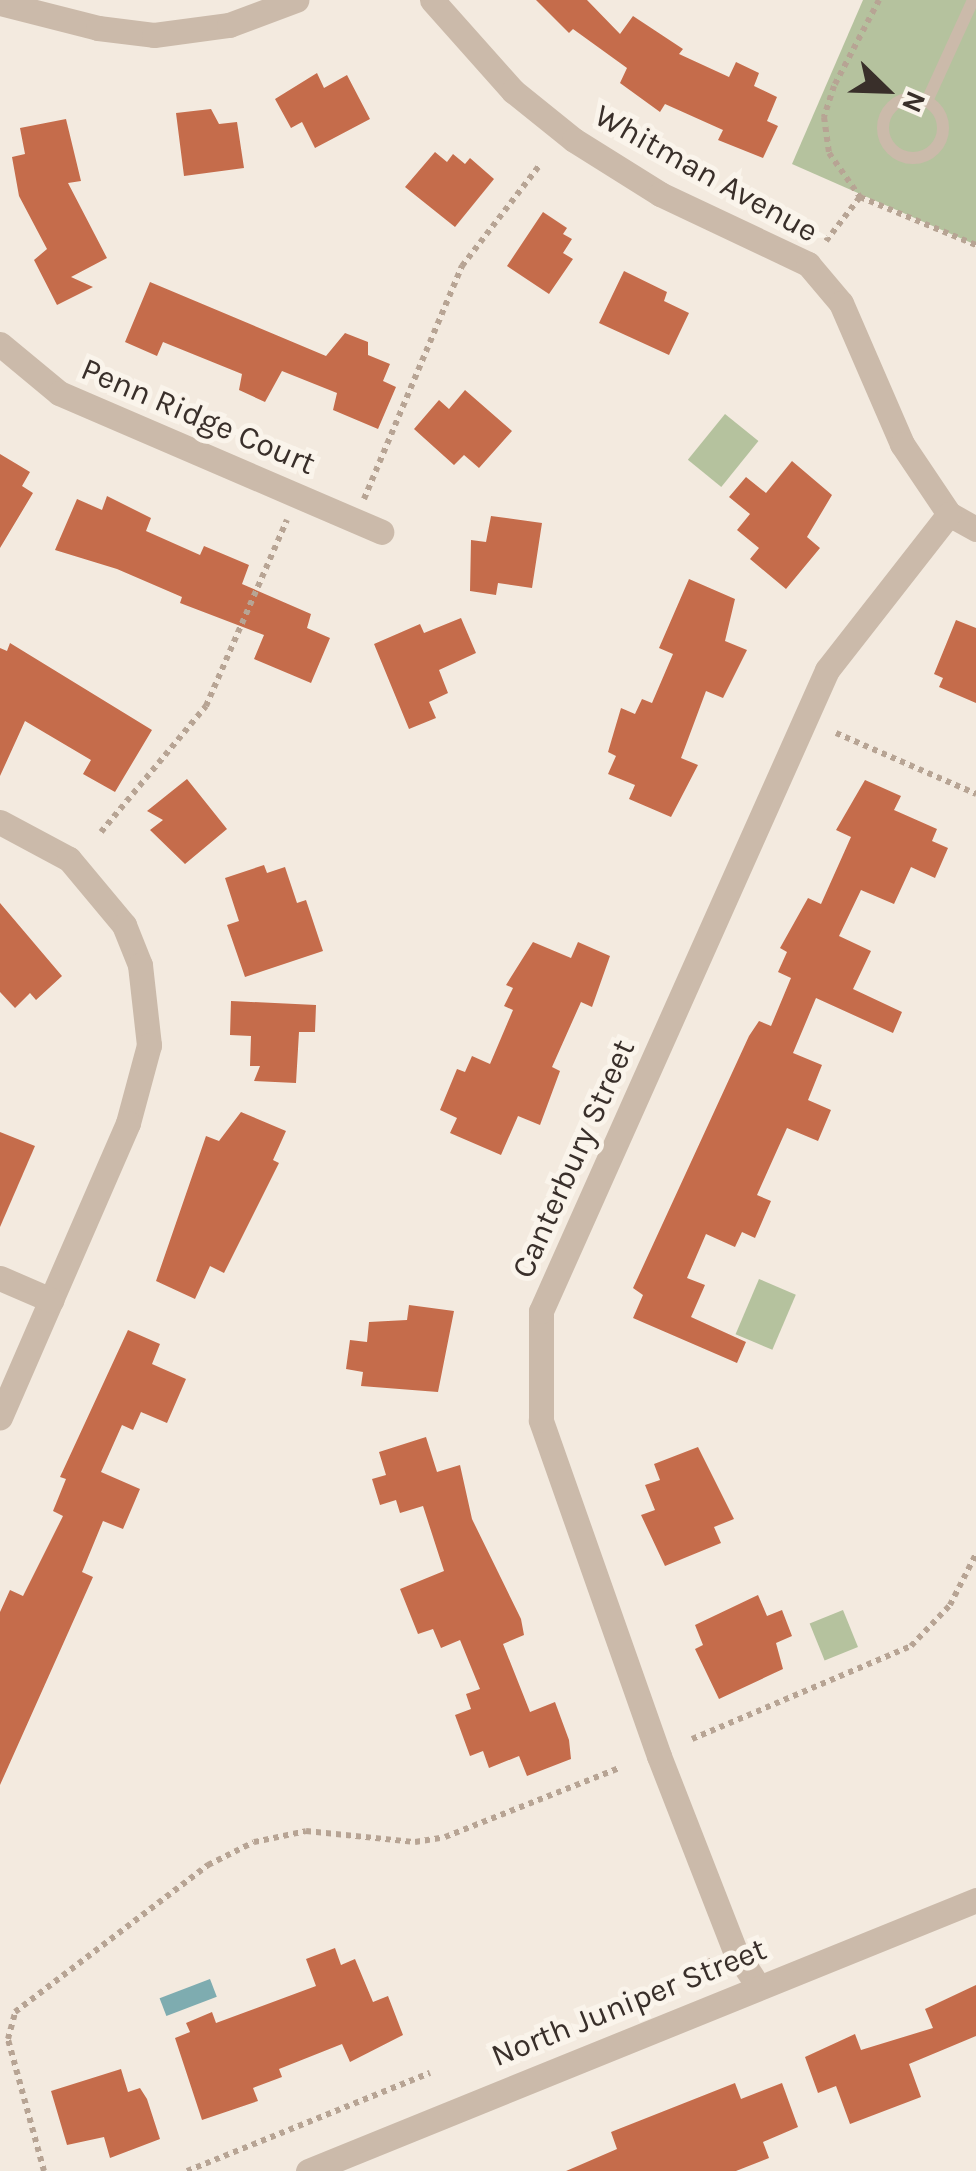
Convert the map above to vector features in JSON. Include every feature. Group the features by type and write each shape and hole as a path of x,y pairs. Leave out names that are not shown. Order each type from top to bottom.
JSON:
{"street":[{"path":"0,3 98,28 154,35 230,25 296,0"},
{"name":"Whitman Avenue","path":"432,0 513,91 599,158 808,264 840,303 902,444 949,514 976,528"},
{"name":"Penn Ridge Court","path":"0,344 59,393 381,532"},
{"name":"Canterbury Street","path":"758,1986 735,1952 666,1774 540,1420 541,1312 827,670 949,514"},
{"path":"0,822 69,859 100,889 140,965 148,1008 141,1088 0,1417"},
{"path":"0,1278 51,1300"},
{"name":"North Juniper Street","path":"308,2171 976,1900"}],"lane":[{"path":"927,101 973,0"},
{"path":"904,99 927,101 942,118 940,142 923,157 900,155 884,138 886,114 904,99"}],"path":[{"path":"879,0 824,116 829,153 848,188 860,197 976,245"},
{"path":"356,521 462,266 539,166"},
{"path":"826,240 860,197"},
{"path":"101,832 206,706 298,496"},
{"path":"836,733 976,794"},
{"path":"692,1739 911,1646 950,1605 976,1554"},
{"path":"44,2171 8,2039 15,2012 208,1865 254,1842 306,1831 415,1842 444,1836 619,1768"},
{"path":"187,2171 430,2073"}],"green space":[{"path":"863,0 976,0 976,245 792,164"},
{"path":"725,414 758,441 721,487 688,460"},
{"path":"759,1279 796,1295 772,1350 736,1334"},
{"path":"843,1610 858,1647 825,1661 810,1623"}],"water":[{"path":"210,1979 217,1997 166,2016 160,1998"}],"building":[{"path":"536,0 587,0 620,34 633,16 683,49 679,54 729,77 736,62 759,73 754,86 777,97 767,121 778,126 763,158 718,140 723,130 665,104 660,112 620,83 627,68 573,29 569,33"},
{"path":"317,73 324,88 347,75 370,119 315,148 302,122 291,128 275,99"},
{"path":"211,109 219,124 237,122 244,168 184,176 176,113"},
{"path":"66,119 81,181 68,183 107,258 71,277 93,287 57,305 34,260 47,249 19,196 12,157 25,154 20,128"},
{"path":"435,152 447,162 453,154 465,164 470,158 494,179 455,227 405,187"},
{"path":"543,212 567,228 563,234 572,239 563,253 573,259 549,294 507,266"},
{"path":"624,271 667,292 664,301 689,313 669,355 599,323"},
{"path":"150,282 326,356 345,333 368,342 368,355 390,364 383,381 396,387 378,429 333,410 337,393 282,371 265,402 239,390 242,374 163,342 157,356 125,342"},
{"path":"465,390 512,431 479,468 464,455 454,465 414,429 439,400 449,409"},
{"path":"0,454 30,472 22,486 33,493 0,548"},
{"path":"792,461 832,495 807,537 820,548 786,589 750,559 759,548 737,530 750,514 729,497 746,477 766,493"},
{"path":"107,496 151,518 146,531 200,555 204,546 249,565 242,584 311,614 307,628 330,638 311,683 254,659 264,635 180,603 182,597 117,569 55,550 77,499 102,510"},
{"path":"491,516 542,523 532,588 498,583 496,595 470,591 471,540 486,542"},
{"path":"689,579 735,599 725,641 747,650 723,698 706,691 681,758 698,765 671,817 629,799 635,785 608,774 616,756 608,752 621,708 635,714 642,699 652,703 673,654 659,648"},
{"path":"461,618 476,653 439,670 448,693 429,702 436,718 409,729 374,644 420,624 424,633"},
{"path":"956,620 976,628 976,703 939,687 943,678 934,674"},
{"path":"10,643 152,730 115,792 83,774 91,760 25,721 0,776 0,648 7,651"},
{"path":"187,779 227,829 185,864 150,830 163,820 147,811"},
{"path":"865,780 901,796 894,810 937,829 932,841 948,848 935,878 911,867 894,904 861,890 839,936 871,951 853,989 902,1012 893,1033 816,998 793,1053 822,1065 808,1100 831,1110 818,1141 787,1128 757,1195 771,1201 755,1238 742,1232 735,1247 706,1234 687,1278 705,1285 691,1317 746,1342 737,1363 633,1318 643,1295 633,1288 749,1036 759,1021 771,1026 791,978 778,972 787,952 780,948 808,898 821,904 851,837 836,830"},
{"path":"264,865 267,873 285,867 297,903 306,900 323,951 245,977 227,925 239,921 225,878"},
{"path":"0,903 62,976 36,1000 30,993 15,1008 0,992"},
{"path":"533,942 571,958 578,942 610,956 592,1007 581,1002 552,1067 560,1071 540,1125 518,1116 501,1155 450,1133 457,1118 440,1110 457,1069 465,1072 472,1056 490,1064 513,1010 504,1006 513,988 506,985"},
{"path":"231,1001 316,1005 315,1032 299,1032 296,1083 254,1081 260,1066 250,1066 251,1036 230,1035"},
{"path":"241,1112 286,1131 273,1160 279,1163 224,1273 210,1266 195,1299 156,1281 206,1136 219,1141"},
{"path":"0,1132 35,1146 0,1227"},
{"path":"409,1305 454,1311 438,1392 361,1386 363,1372 346,1369 350,1340 367,1342 369,1322 407,1320"},
{"path":"128,1330 160,1344 152,1364 186,1379 167,1423 141,1412 133,1430 122,1425 101,1472 140,1489 123,1529 103,1521 82,1572 93,1577 0,1785 0,1612 10,1590 23,1596 63,1516 53,1511 66,1479 60,1477"},
{"path":"426,1437 437,1472 460,1465 472,1519 521,1619 524,1635 503,1644 530,1712 555,1702 569,1740 571,1759 527,1776 519,1756 489,1768 483,1751 470,1756 455,1715 471,1709 466,1694 480,1689 460,1640 441,1648 433,1629 418,1634 400,1589 444,1571 423,1506 400,1513 396,1500 380,1505 372,1479 386,1475 379,1452"},
{"path":"698,1447 734,1519 714,1527 721,1543 665,1566 641,1515 655,1510 645,1485 660,1480 654,1464"},
{"path":"758,1595 767,1616 782,1610 792,1636 776,1643 783,1669 719,1699 695,1649 703,1645 695,1625"},
{"path":"335,1948 341,1965 355,1959 373,2002 388,1996 403,2035 350,2062 342,2044 279,2069 282,2077 253,2088 258,2101 202,2120 175,2038 190,2032 186,2023 212,2012 216,2023 316,1986 306,1959"},
{"path":"976,1985 976,2036 909,2064 921,2097 850,2124 836,2086 818,2093 805,2057 855,2034 861,2050 933,2028 925,2009"},
{"path":"121,2069 128,2092 140,2088 147,2099 160,2139 110,2158 104,2137 67,2145 51,2091"},
{"path":"735,2083 741,2099 782,2083 798,2127 763,2142 769,2158 736,2171 566,2171 617,2149 611,2132"}]}
